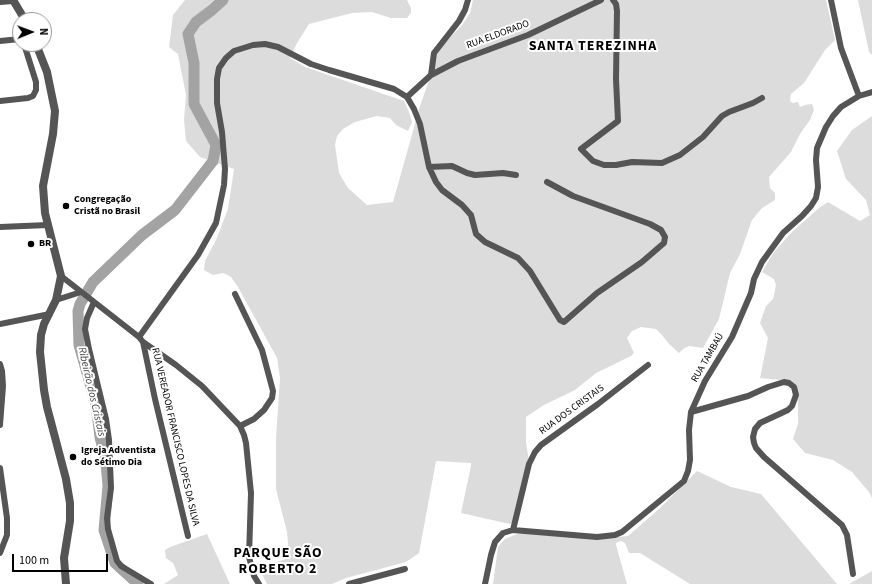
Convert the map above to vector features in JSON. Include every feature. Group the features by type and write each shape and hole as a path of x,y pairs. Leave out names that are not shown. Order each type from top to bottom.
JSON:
{"street":[{"path":"0,2 13,0 20,12"},
{"path":"431,75 434,53 459,21 468,0"},
{"name":"RUA ELDORADO","path":"408,97 431,75 473,54 502,45 542,29 601,0"},
{"path":"613,0 617,11 616,79 618,121 580,149 593,161 610,165 632,162 662,163 680,155 703,137 722,116 762,98"},
{"path":"831,0 841,48 859,96"},
{"path":"0,41 12,40"},
{"path":"139,337 198,255 216,223 224,185 225,168 222,132 217,103 216,79 219,68 234,50 253,45 265,44 278,46 311,64 394,89 408,97 420,124 429,167 436,182 442,190 471,214 476,234 485,242 518,258 530,271 560,320 564,322 597,293 642,262 664,243 665,237 661,230 650,224 573,196 547,182"},
{"path":"0,101 28,98 33,96 36,90 36,82 27,52"},
{"path":"39,52 48,72 55,111 53,134 43,186 45,213 61,276 56,300 44,324 41,335 40,352 45,396 66,479 70,503 70,521 64,558 66,584"},
{"name":"RUA TAMBAÚ","path":"513,530 597,537 610,536 622,532 684,481 690,460 689,430 691,412 705,381 732,336 751,293 754,279 762,262 783,233 802,216 816,198 818,187 816,160 817,148 826,127 841,107 859,96 872,92"},
{"path":"429,167 452,166 475,175 503,173 516,176"},
{"path":"0,227 48,225"},
{"path":"61,276 139,337 143,342 176,364 202,386 240,426 246,443 251,502 249,557 254,576 259,584"},
{"path":"56,300 82,292"},
{"path":"235,294 262,350 273,391 272,398 264,410 254,419 240,426"},
{"path":"92,301 85,329 88,349 106,419 109,440 111,488 107,518 108,529 117,561 125,568 151,584"},
{"path":"0,324 50,314"},
{"name":"RUA VEREADOR FRANCISCO LOPES DA SILVA","path":"143,342 188,536"},
{"path":"0,364 3,386 0,425"},
{"name":"RUA DOS CRISTAIS","path":"513,530 529,464 535,452 548,439 598,404 648,365"},
{"path":"691,412 748,396 784,382 790,383 794,387 796,395 792,406 788,410 760,423 755,430 753,437 754,443 756,448 764,457 842,525 847,535 853,574"},
{"path":"0,468 7,518 7,535 0,553"},
{"path":"485,584 490,555 495,542 503,533 513,530"},
{"path":"349,584 405,569"}],"shaded area":[{"path":"185,0 407,0 411,8 411,13 407,18 391,18 372,12 352,13 309,24 297,43 290,58 305,67 404,101 412,122 408,131 396,125 390,118 377,116 355,122 343,129 337,136 335,145 339,173 348,188 367,205 393,202 420,106 438,50 462,25 470,13 473,0 826,0 835,40 825,50 804,83 791,94 790,101 793,103 798,102 800,107 812,104 814,110 810,120 800,134 791,152 769,177 770,188 775,193 775,200 762,208 752,220 740,254 730,273 719,319 703,348 689,346 679,353 656,329 641,327 632,331 627,338 634,353 631,356 596,373 575,390 544,405 526,417 526,442 529,461 513,522 510,524 461,513 471,463 436,461 419,553 406,562 346,578 332,584 267,584 261,572 261,567 286,559 289,555 287,532 276,489 276,438 280,378 277,358 231,277 223,273 213,275 204,270 205,261 216,240 228,209 234,169 200,157 186,141 184,120 186,95 178,54 169,47 173,15"},
{"path":"858,0 872,0 872,55 869,52"},
{"path":"872,116 872,498 869,492 852,472 833,460 805,453 793,439 798,424 798,402 792,381 760,378 768,338 760,323 766,306 773,299 776,285 774,279 762,272 774,252 792,232 828,202 860,221 870,215 866,200 846,179 837,151 852,130"},
{"path":"697,471 731,487 761,494 837,584 690,584 640,553 629,553 625,543 621,541 616,543 616,545 627,584 493,584 498,547 505,539 519,533 606,538 628,536 660,508"},
{"path":"207,534 230,584 164,584 178,575 173,563 166,558 165,550"},
{"path":"872,571 872,584 849,584"}],"waterway":[{"name":"Ribeirão dos Cristais","path":"138,584 115,563 104,530 108,486 106,462 100,437 96,404 79,345 78,311 80,304 93,282 142,235 175,210 213,161 216,145 194,104 194,63 188,34 196,22 223,0"}],"place":[{"name":"Congregação Cristã no Brasil","path":"66,206"},
{"name":"BR","path":"31,244"},
{"name":"Igreja Adventista do Sétimo Dia","path":"73,457"}],"district":[{"name":"SANTA TEREZINHA","path":"593,47"},
{"name":"PARQUE SÃO ROBERTO 2","path":"278,562"}]}
